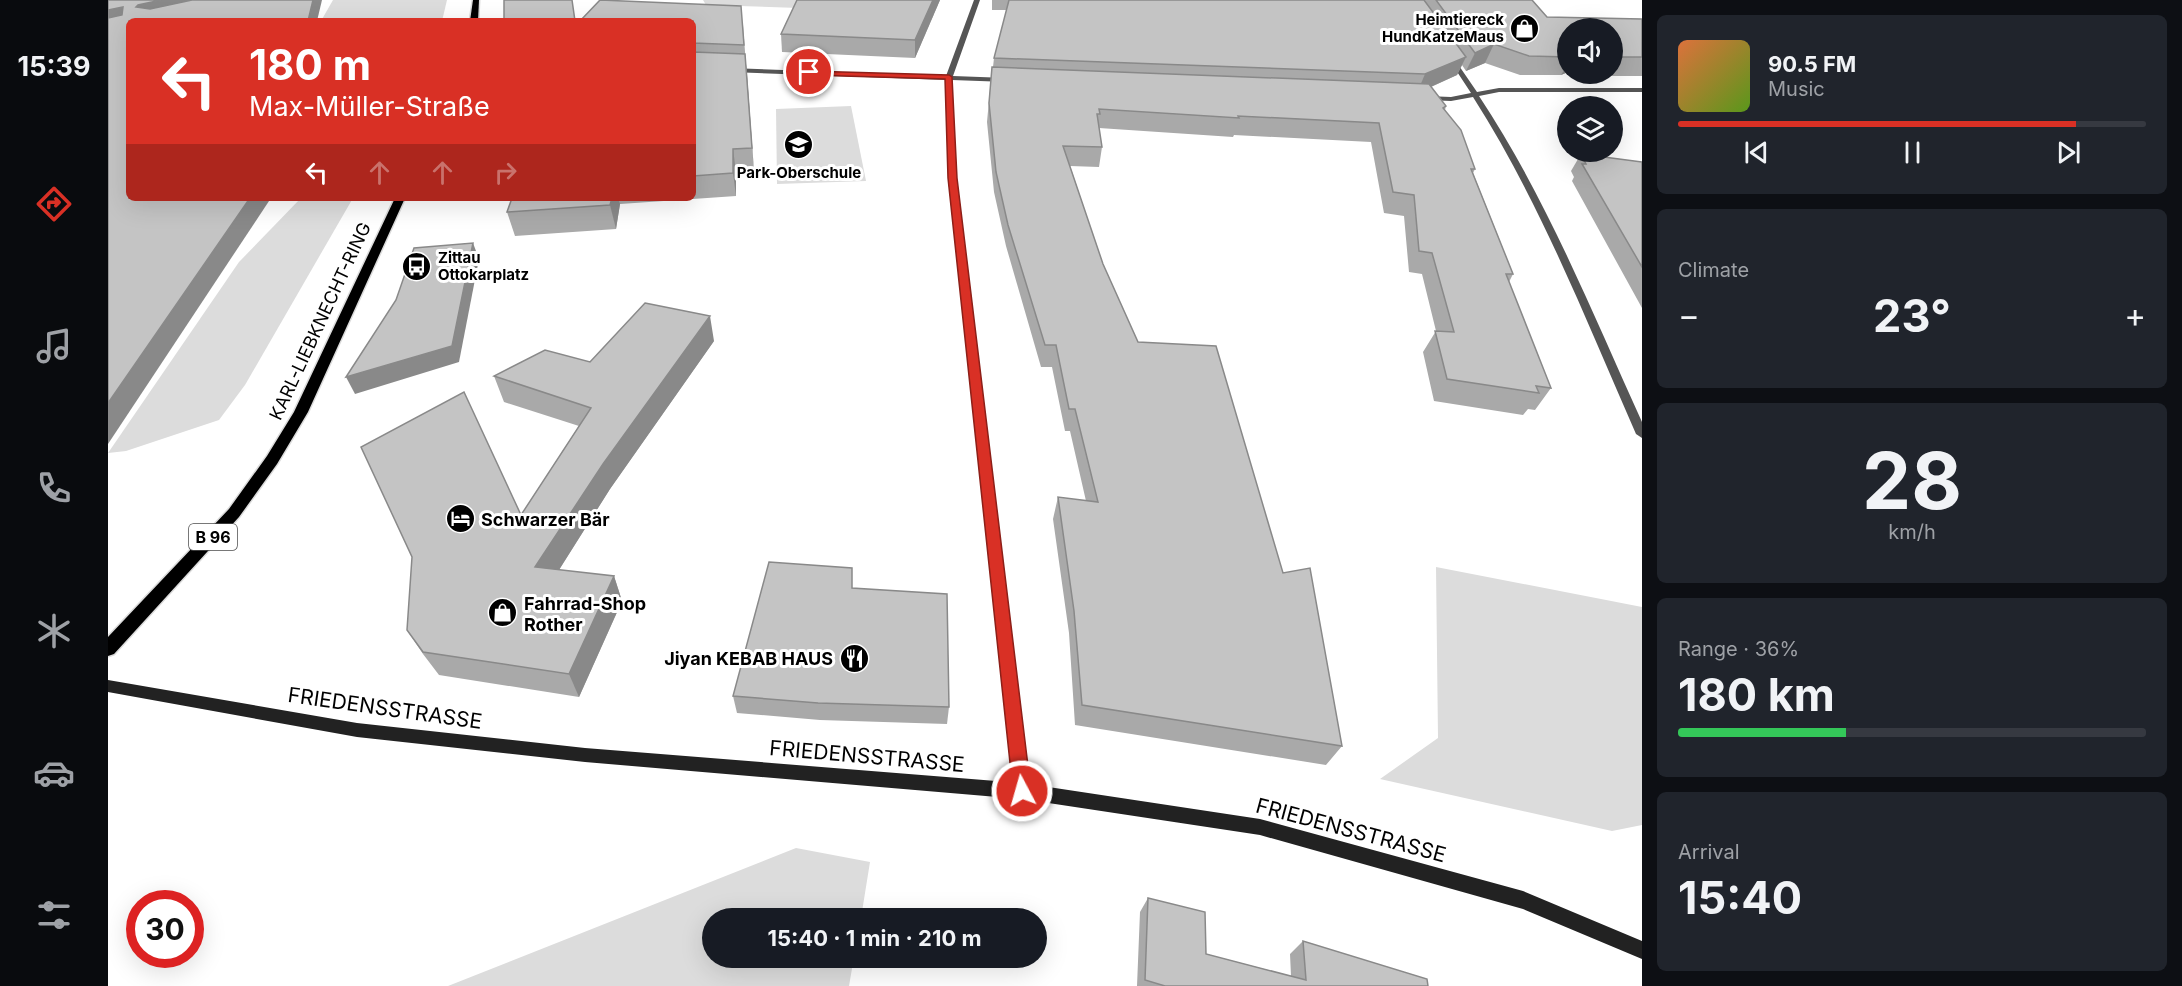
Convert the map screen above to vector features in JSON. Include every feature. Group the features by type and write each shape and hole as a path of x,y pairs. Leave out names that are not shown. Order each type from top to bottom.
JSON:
{"main road":[{"path":"474,18 476,0"},
{"name":"KARL-LIEBKNECHT-RING","path":"108,649 234,513 272,460 301,412 399,201"},
{"name":"FRIEDENSSTRASSE","path":"108,686 357,730 585,755 1022,791 1260,827 1523,900 1642,950"}],"street":[{"path":"977,0 949,77 952,178 1022,791"},
{"path":"1444,47 1477,95 1539,207 1642,434"},
{"path":"716,69 1020,80"},
{"path":"1418,97 1451,99 1499,90 1642,90"}],"shaded area":[{"path":"333,0 447,0 443,18 323,18"},
{"path":"703,0 804,0 799,8 706,5"},
{"path":"851,106 866,181 777,184 776,109"},
{"path":"298,201 351,201 245,385 219,420 126,451 108,453 239,262"},
{"path":"1436,567 1642,607 1642,825 1612,831 1380,779 1438,738"},
{"path":"796,848 870,862 863,908 702,908 702,968 852,968 849,986 448,986"}],"building":[{"path":"108,0 161,0 136,7 150,9 192,0 313,0 309,18 126,18 126,201 248,201 108,403 108,18 122,15 123,7 108,10"},
{"path":"504,0 572,0 575,18 504,18"},
{"path":"600,0 741,6 744,45 696,43 696,18 583,18"},
{"path":"797,0 933,0 915,40 781,34"},
{"path":"1009,0 1424,0 1466,57 1425,74 994,58"},
{"path":"1436,0 1532,0 1547,17 1594,18 1557,18 1557,57 1529,56 1494,44 1475,53"},
{"path":"1623,19 1642,19 1642,57 1623,57"},
{"path":"696,52 745,54 752,148 733,149 733,173 696,176"},
{"path":"992,67 1429,84 1446,106 1443,108 1461,130 1475,169 1471,169 1513,274 1506,274 1551,388 1536,386 1539,393 1447,379 1435,331 1454,332 1432,253 1419,251 1414,195 1393,192 1379,123 1238,116 1239,118 1099,109 1100,114 1097,114 1102,147 1063,146 1103,264 1138,342 1216,346 1283,573 1310,568 1342,746 1082,705 1074,611 1058,497 1098,502 1075,409 1069,409 1056,345 1045,345 1008,225 996,172 989,103"},
{"path":"1623,160 1642,162 1642,267 1582,164 1586,164 1585,162 1623,162"},
{"path":"511,201 611,201 610,205 507,212"},
{"path":"473,243 452,346 346,377 396,300 414,248"},
{"path":"645,303 710,316 603,464 535,567 614,576 569,674 423,652 407,630 412,557 361,447 464,392 521,515 591,408 494,376 545,350 590,362"},
{"path":"769,562 852,568 852,588 947,594 949,707 818,703 733,696"},
{"path":"1148,898 1205,912 1206,954 1306,980 1303,941 1427,979 1428,986 1165,986 1145,980"}],"place":[{"name":"Heimtiereck HundKatzeMaus","path":"1525,28"},
{"name":"Park-Oberschule","path":"799,145"},
{"name":"Zittau Ottokarplatz","path":"417,266"},
{"name":"Schwarzer Bär","path":"460,519"},
{"name":"Fahrrad-Shop Rother","path":"503,613"},
{"name":"Jiyan KEBAB HAUS","path":"854,658"}],"route":[{"path":"809,72 949,77 952,178 1022,791"}]}
